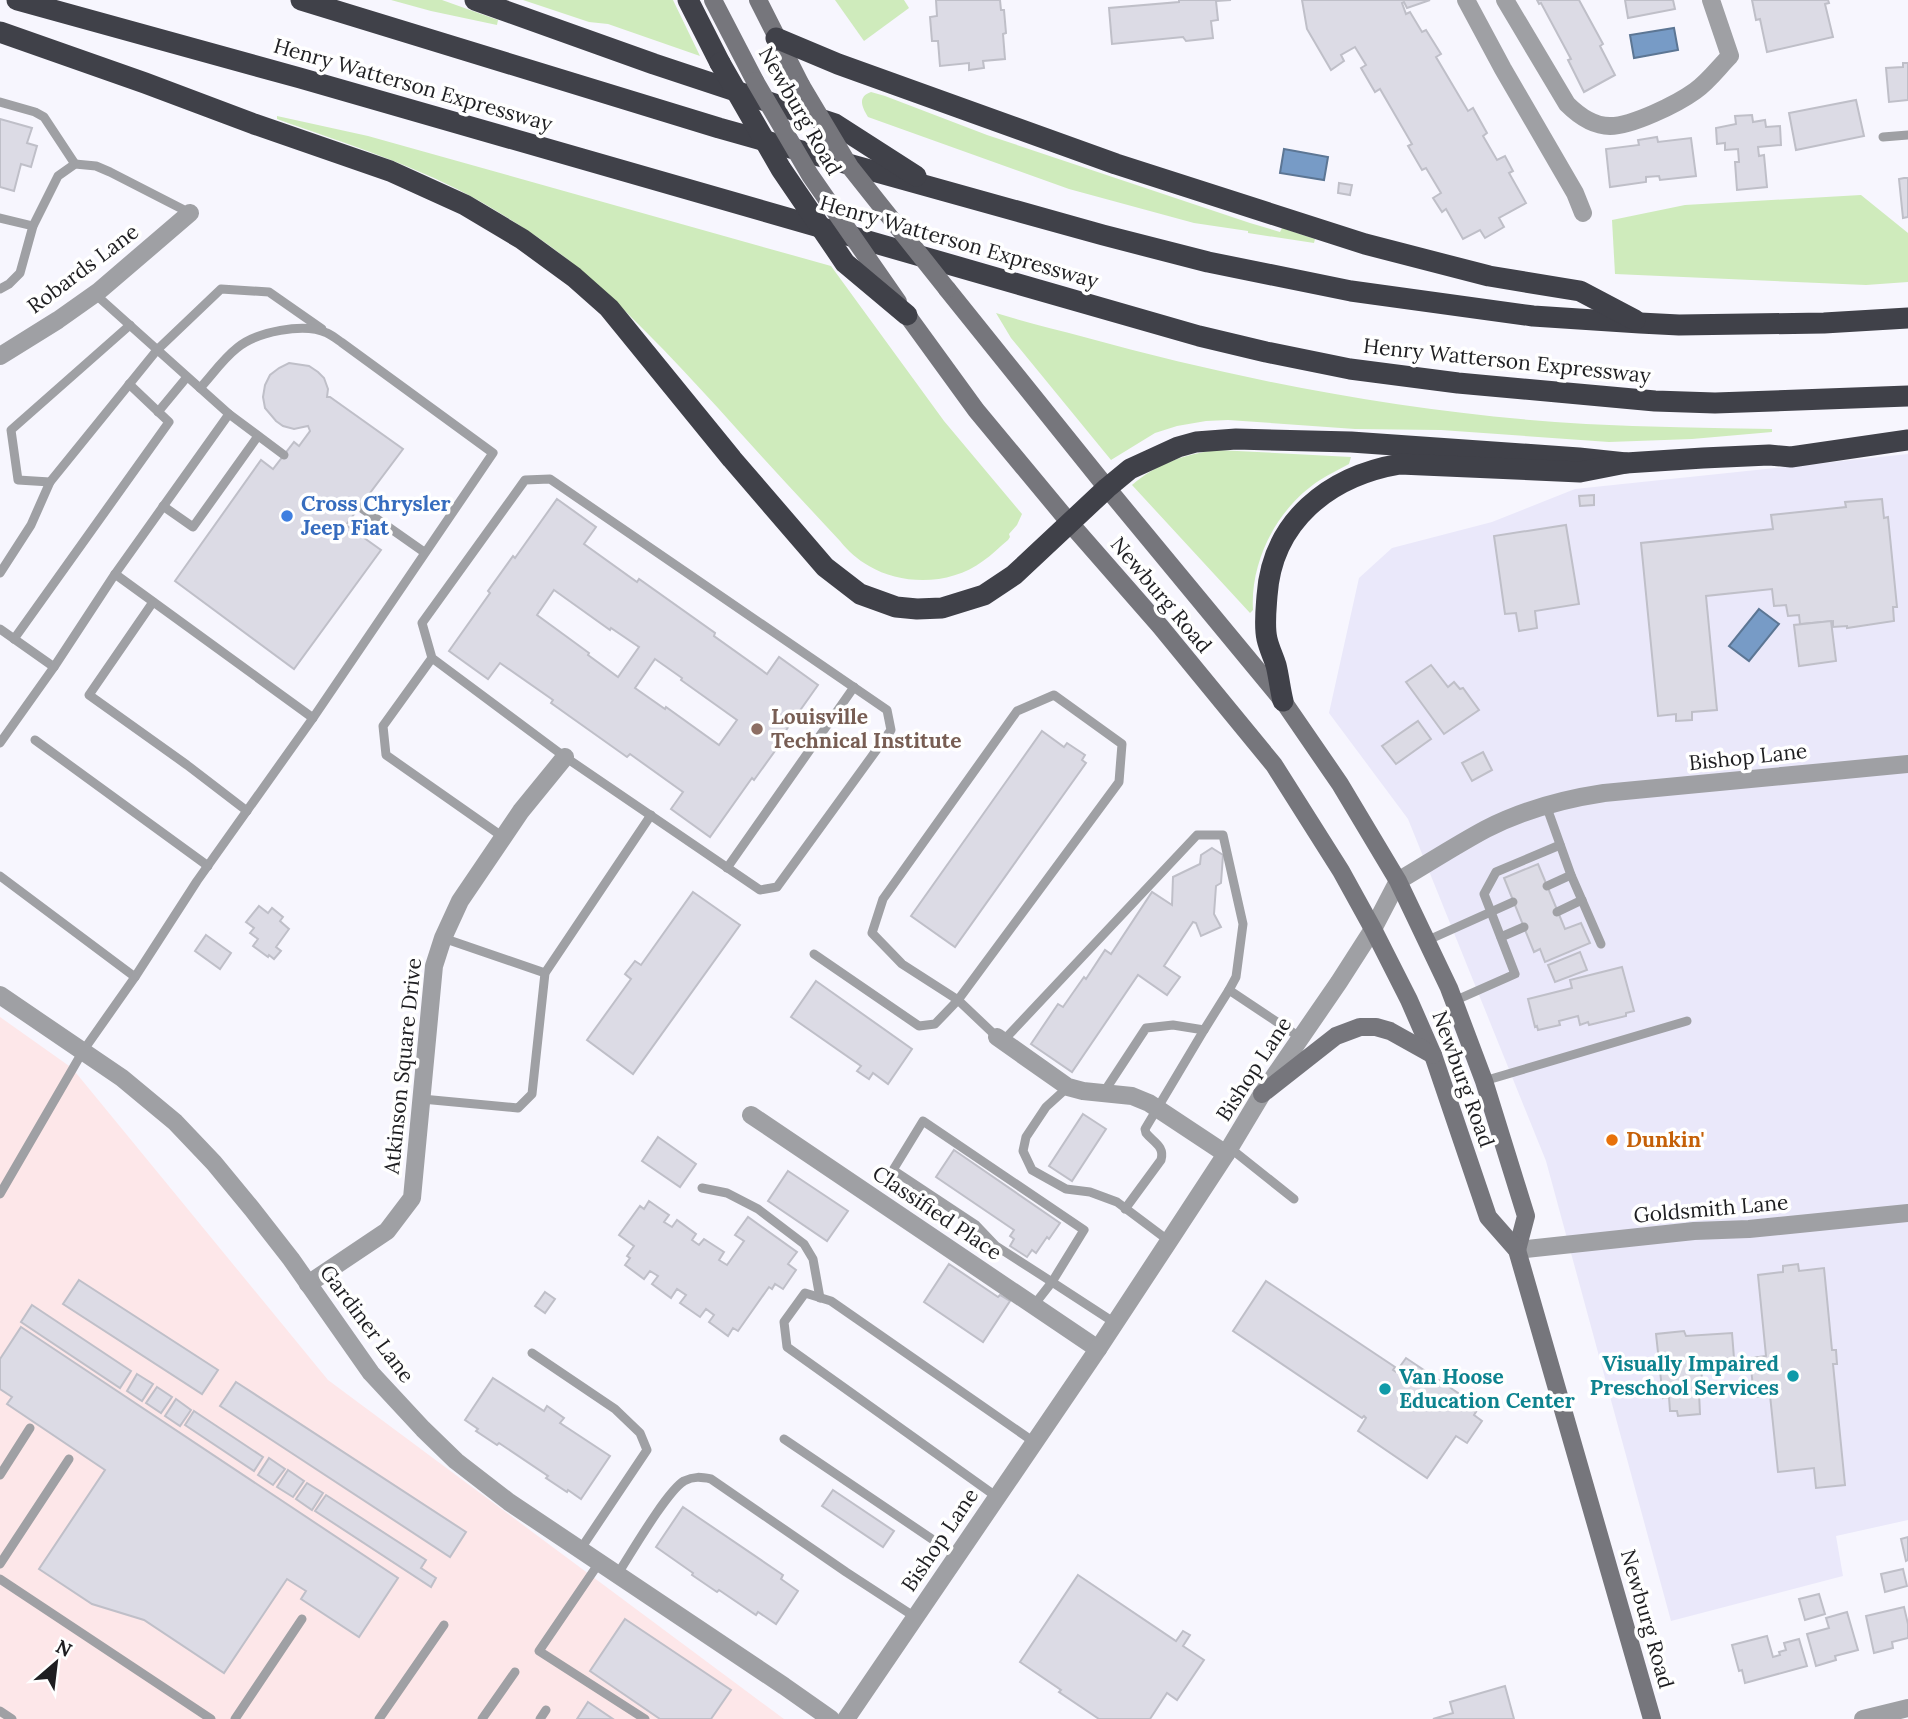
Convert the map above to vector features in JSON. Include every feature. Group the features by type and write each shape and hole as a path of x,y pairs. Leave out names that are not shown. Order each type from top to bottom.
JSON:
{"highway":[{"name":"Henry Watterson Expressway","path":"17,0 300,78 1199,336 1266,352 1363,371 1655,401 1727,403 1908,396"},
{"name":"Henry Watterson Expressway","path":"302,0 719,128 1103,235 1208,262 1352,291 1533,316 1679,325 1824,323 1908,318"},
{"path":"475,0 654,64 835,124 935,188"},
{"path":"688,0 720,63 781,169 845,263 907,315"},
{"path":"0,32 390,171 465,205 522,239 574,277 609,308 818,560 860,594 896,607 942,608 984,594 1014,575 1130,469 1195,442 1236,439 1351,442 1579,457 1626,463"},
{"path":"776,38 838,64 1115,164 1365,244 1489,276 1580,291 1640,323"},
{"path":"1283,702 1276,665 1267,639 1268,580 1273,559 1287,532 1299,517 1326,491 1350,478 1399,464 1580,472 1626,463 1769,455 1791,457 1908,440"}],"main road":[{"name":"Newburg Road","path":"713,0 755,81 810,175 907,315 976,410 1160,626 1273,765 1341,871 1373,929 1433,1055 1488,1217 1517,1250 1652,1719"},
{"name":"Newburg Road","path":"758,0 776,38 850,167 1107,488 1283,702 1340,784 1398,881 1454,1001 1484,1081 1526,1216 1517,1250"},
{"path":"1262,1094 1336,1036 1360,1027 1376,1027 1390,1031 1433,1055"}],"street":[{"path":"1466,0 1575,193 1583,213"},
{"path":"1505,0 1567,104 1580,117 1610,126 1647,117 1696,90 1730,56 1711,0"},
{"name":"Robards Lane","path":"0,356 95,294 190,214"},
{"name":"Atkinson Square Drive","path":"308,1284 387,1231 412,1198 434,966 443,938 460,901 503,837 565,757"},
{"name":"Bishop Lane","path":"846,1719 1098,1349 1228,1151 1262,1094 1373,929 1398,881 1489,828 1546,805 1576,797 1908,764"},
{"name":"Gardiner Lane","path":"0,995 122,1078 183,1130 237,1190 371,1373 456,1461 509,1502 831,1719"},
{"path":"1000,1039 1068,1087 1132,1096 1228,1151"},
{"name":"Classified Place","path":"751,1115 1098,1349"},
{"name":"Goldsmith Lane","path":"1517,1250 1694,1231 1749,1229 1908,1213"},
{"path":"1863,1719 1908,1708"}],"lane":[{"path":"0,102 35,111 44,117 75,164"},
{"path":"1883,137 1908,135"},
{"path":"0,289 20,273 33,226 58,176 75,164 96,166 110,172 190,214"},
{"path":"0,218 33,226"},
{"path":"0,573 31,525 50,482 157,350 221,289 269,292 493,453 83,1051 0,1194"},
{"path":"95,294 229,414 284,455"},
{"path":"50,482 18,480 11,430 130,325"},
{"path":"200,388 239,346 249,341 266,334 292,329 310,328 327,332"},
{"path":"158,412 187,377"},
{"path":"14,639 169,422 129,384"},
{"path":"0,743 115,574 229,414"},
{"path":"163,506 193,527 258,436"},
{"path":"550,479 854,687 887,710 891,730 778,887 760,890 565,757 432,658 422,623 525,480 550,479"},
{"path":"360,507 425,552"},
{"path":"115,574 313,718"},
{"path":"153,601 89,695 247,811"},
{"path":"0,629 54,667"},
{"path":"432,658 383,726 386,755 503,837"},
{"path":"727,867 854,687"},
{"path":"814,954 919,1026 935,1024 958,1000 1119,782 1122,744 1054,695 1017,711 883,899 872,933 902,964 958,1000 1000,1039 1197,835 1223,835 1242,924 1236,977 1146,1129 1146,1133 1163,1154 1125,1209"},
{"path":"35,740 208,866"},
{"path":"1546,805 1571,875 1601,944"},
{"path":"422,1099 518,1108 532,1094 545,972 650,815"},
{"path":"1454,1001 1515,974 1484,894 1496,872 1560,845"},
{"path":"1547,886 1571,875"},
{"path":"0,876 135,978"},
{"path":"1558,912 1582,900"},
{"path":"1426,941 1514,902"},
{"path":"1501,937 1524,927"},
{"path":"443,938 545,972"},
{"path":"1230,990 1301,1038"},
{"path":"1484,1081 1687,1021"},
{"path":"1104,1092 1146,1028 1173,1025 1204,1030"},
{"path":"1068,1087 1046,1107 1026,1137 1023,1151 1032,1170 1066,1189 1090,1192 1116,1202 1169,1241"},
{"path":"1034,1305 1052,1282 1084,1230 923,1121 892,1170 976,1226 996,1246 1052,1282 1115,1323"},
{"path":"1228,1151 1294,1199"},
{"path":"702,1188 726,1193 758,1209 804,1244 813,1259 820,1298"},
{"path":"997,1497 787,1347 784,1322 805,1293 831,1301 1034,1442"},
{"path":"532,1353 615,1409 640,1433 647,1450 580,1550"},
{"path":"0,1475 30,1428"},
{"path":"784,1438 957,1556"},
{"path":"0,1564 68,1460"},
{"path":"617,1575 670,1496 683,1482 698,1476 711,1479 915,1617"},
{"path":"599,1563 540,1651 645,1719"},
{"path":"0,1579 211,1719"},
{"path":"235,1719 302,1619"},
{"path":"379,1719 443,1625"},
{"path":"482,1719 515,1672"},
{"path":"540,1719 546,1710"},
{"path":"0,1711 12,1719"}],"shaded area":[{"path":"1908,454 1908,1520 1836,1536 1843,1576 1671,1621 1546,1161 1408,819 1329,713 1359,578 1392,548 1492,522 1575,489"},
{"path":"0,1017 72,1068 328,1380 784,1719 0,1719"}],"green space":[{"path":"391,0 442,0 498,20 497,25 431,11"},
{"path":"523,0 673,0 700,56 608,24 589,22"},
{"path":"835,0 904,0 909,8 864,41"},
{"path":"871,92 987,135 1250,223 1280,232 1282,228 1315,239 1314,243 1194,223 1069,189 868,117 862,99"},
{"path":"277,116 368,136 831,266 944,421 1022,514 1017,525 1009,534 1008,540 989,556 956,575 912,580 882,573 869,566 846,548 645,331 557,251 459,190 382,156 277,119"},
{"path":"1861,195 1908,233 1908,282 1866,285 1615,274 1612,220 1685,205"},
{"path":"996,313 1207,368 1395,404 1459,413 1586,424 1772,429 1772,432 1609,442 1441,430 1355,429 1228,420 1177,426 1155,433 1111,460 1011,338"},
{"path":"1217,450 1351,457 1349,464 1305,491 1280,520 1270,536 1256,572 1253,610 1250,613 1132,485 1151,471 1172,461"}],"water":[{"path":"1674,28 1678,50 1634,58 1630,35"},
{"path":"1284,149 1328,157 1324,180 1280,173"},
{"path":"1759,609 1779,624 1749,661 1729,646"}],"building":[{"path":"936,0 1000,0 1001,10 1004,10 1006,33 1003,34 1005,59 983,61 984,68 969,70 969,63 940,66 938,41 932,41 930,17 937,16"},
{"path":"1179,0 1231,0 1216,1 1218,20 1211,21 1213,38 1186,41 1183,37 1112,44 1109,8"},
{"path":"1302,0 1430,0 1407,8 1404,2 1402,3 1406,14 1410,12 1422,32 1426,30 1441,54 1436,57 1468,111 1473,108 1487,133 1483,136 1497,160 1505,156 1513,171 1509,173 1526,203 1499,218 1504,227 1485,238 1480,230 1463,239 1446,209 1442,212 1433,198 1441,193 1426,168 1422,170 1408,146 1412,144 1380,89 1375,92 1361,68 1366,65 1355,47 1341,55 1344,61 1331,70 1307,29"},
{"path":"1537,0 1579,0 1603,44 1600,46 1615,75 1584,92 1568,60 1571,59"},
{"path":"1625,0 1673,0 1675,9 1628,18"},
{"path":"1752,0 1828,0 1829,3 1825,4 1833,37 1767,52 1760,19 1756,20"},
{"path":"1903,63 1908,63 1908,100 1889,102 1886,68 1903,67"},
{"path":"1856,100 1864,136 1796,150 1789,113"},
{"path":"1752,115 1753,122 1765,120 1766,127 1780,126 1781,145 1758,147 1759,156 1764,155 1767,187 1737,190 1735,162 1739,162 1738,149 1725,150 1725,143 1717,144 1716,128 1736,124 1735,116"},
{"path":"0,119 32,128 27,143 37,146 31,167 21,164 14,191 0,187"},
{"path":"1657,137 1658,142 1691,138 1696,176 1660,180 1659,176 1646,177 1646,182 1610,187 1606,149 1639,145 1638,140"},
{"path":"1908,178 1908,217 1903,218 1899,179"},
{"path":"1339,183 1352,185 1350,195 1338,193"},
{"name":"Cross Chrysler Jeep Fiat","path":"289,363 309,366 318,372 324,378 328,389 327,397 403,449 346,525 381,550 294,669 175,581 261,460 273,469 294,442 299,446 310,431 308,426 294,429 283,426 265,408 263,397 270,375"},
{"path":"1594,495 1594,505 1580,506 1579,496"},
{"path":"557,499 596,527 584,544 637,582 639,579 767,674 779,657 818,685 777,743 780,744 710,837 671,809 683,792 630,754 627,757 500,663 488,679 449,651 490,593 488,591 513,556 515,558","holes":["554,590 639,647 618,677 537,615","655,659 737,720 719,745 635,688"]},
{"path":"1882,499 1884,518 1888,517 1897,607 1893,607 1894,621 1847,628 1833,627 1833,621 1800,624 1799,615 1788,616 1786,605 1774,606 1772,589 1706,596 1717,710 1692,712 1692,720 1676,721 1676,714 1658,716 1641,543 1773,529 1771,515 1846,507 1845,502"},
{"path":"1566,525 1579,604 1535,611 1537,628 1519,631 1516,613 1505,614 1494,536"},
{"path":"1831,621 1836,661 1799,666 1794,625"},
{"path":"1431,665 1448,687 1454,682 1460,689 1463,688 1479,710 1444,734 1406,682"},
{"path":"1418,721 1431,739 1396,764 1382,746"},
{"path":"1042,731 1064,747 1067,743 1085,755 1082,760 1086,763 955,947 911,916"},
{"path":"1483,752 1492,770 1472,781 1462,763"},
{"path":"1212,848 1223,855 1221,883 1216,886 1214,914 1221,927 1201,936 1196,923 1193,922 1164,966 1180,977 1167,995 1138,975 1072,1072 1031,1044 1058,1004 1063,1007 1105,950 1111,954 1152,892 1172,905 1173,877 1200,864 1201,855"},
{"path":"1538,864 1565,929 1581,923 1590,943 1545,962 1540,949 1534,952 1504,878"},
{"path":"693,892 740,925 633,1074 587,1040 631,979 625,974 635,961 641,965"},
{"path":"259,906 268,913 272,908 283,917 280,921 289,929 276,947 281,951 274,959 253,946 258,939 250,933 254,928 246,922"},
{"path":"206,935 231,953 220,969 195,951"},
{"path":"1580,952 1587,970 1555,982 1548,965"},
{"path":"1622,967 1634,1011 1626,1013 1626,1016 1589,1025 1588,1022 1580,1025 1578,1016 1559,1021 1560,1025 1538,1030 1537,1026 1535,1027 1528,999 1572,988 1570,980"},
{"path":"816,981 912,1049 888,1084 873,1073 869,1079 857,1071 861,1066 791,1017"},
{"path":"1083,1114 1106,1129 1072,1181 1049,1166"},
{"path":"658,1137 696,1164 680,1187 642,1161"},
{"path":"954,1150 1060,1223 1036,1253 1032,1250 1027,1257 1010,1246 1014,1239 1010,1236 1014,1230 936,1177"},
{"path":"788,1171 848,1211 827,1241 768,1201"},
{"path":"649,1201 669,1215 664,1222 672,1227 677,1220 696,1234 692,1240 699,1245 704,1239 724,1252 719,1260 727,1265 744,1241 735,1235 748,1217 797,1252 788,1264 796,1270 783,1289 775,1284 772,1289 769,1287 738,1331 733,1328 728,1336 709,1322 714,1315 706,1309 700,1317 680,1303 686,1295 677,1289 671,1298 652,1284 658,1276 650,1271 644,1279 625,1265 634,1246 619,1235 640,1206 644,1209"},
{"path":"949,1264 998,1297 1000,1295 1010,1301 983,1342 924,1302"},
{"name":"Visually Impaired Preschool Services","path":"1798,1264 1799,1271 1824,1268 1832,1350 1836,1350 1837,1364 1833,1364 1845,1485 1816,1488 1814,1468 1778,1472 1770,1395 1754,1397 1750,1358 1766,1356 1758,1275 1783,1272 1783,1266"},
{"path":"79,1280 218,1370 202,1394 63,1304"},
{"name":"Van Hoose Education Center","path":"1266,1281 1395,1367 1393,1370 1396,1372 1406,1358 1476,1405 1472,1410 1482,1421 1467,1443 1456,1436 1427,1478 1358,1431 1366,1418 1364,1416 1362,1418 1233,1331"},
{"path":"545,1292 555,1299 545,1313 535,1306"},
{"path":"32,1305 131,1371 120,1388 21,1322"},
{"path":"21,1327 398,1578 359,1637 301,1599 306,1591 287,1579 224,1673 144,1620 92,1604 39,1569 105,1470 7,1404 12,1397 0,1389 0,1359"},
{"path":"1684,1331 1686,1336 1732,1333 1734,1358 1701,1362 1702,1381 1698,1381 1698,1385 1707,1384 1708,1391 1699,1392 1700,1414 1678,1416 1677,1411 1670,1411 1669,1397 1663,1398 1656,1334"},
{"path":"137,1374 153,1384 142,1401 127,1391"},
{"path":"493,1378 544,1411 547,1406 564,1418 560,1423 610,1456 581,1499 546,1478 548,1476 499,1443 497,1445 476,1431 478,1429 465,1420"},
{"path":"236,1382 466,1532 450,1557 220,1406"},
{"path":"157,1387 172,1397 161,1413 146,1403"},
{"path":"176,1399 191,1410 180,1426 165,1416"},
{"path":"194,1411 263,1457 254,1471 185,1425"},
{"path":"269,1458 285,1469 273,1485 258,1475"},
{"path":"288,1470 304,1481 293,1497 277,1487"},
{"path":"307,1483 323,1493 312,1510 296,1499"},
{"path":"833,1490 894,1531 883,1547 822,1506"},
{"path":"326,1495 426,1560 421,1568 436,1578 431,1587 315,1511"},
{"path":"683,1507 783,1575 781,1579 798,1591 776,1624 758,1612 756,1615 719,1590 717,1592 656,1547"},
{"path":"1908,1537 1908,1560 1906,1561 1901,1539"},
{"path":"1903,1569 1907,1586 1885,1592 1881,1574"},
{"path":"1078,1575 1176,1641 1183,1631 1190,1635 1183,1646 1204,1660 1177,1700 1167,1693 1150,1719 1099,1719 1020,1662"},
{"path":"1819,1594 1825,1614 1805,1620 1799,1599"},
{"path":"1904,1607 1908,1638 1892,1642 1893,1648 1874,1653 1866,1616"},
{"path":"1847,1612 1858,1650 1835,1656 1836,1660 1816,1666 1807,1634 1829,1628 1826,1618"},
{"path":"625,1619 731,1690 711,1719 660,1719 590,1671"},
{"path":"1767,1636 1773,1657 1786,1650 1784,1643 1799,1639 1807,1666 1745,1683 1732,1645"},
{"path":"1505,1686 1514,1719 1433,1719 1453,1713 1450,1702"},
{"path":"588,1702 613,1719 577,1719"}],"place":[{"name":"Cross Chrysler Jeep Fiat","path":"287,516"},
{"name":"Louisville Technical Institute","path":"757,729"},
{"name":"Dunkin'","path":"1612,1140"},
{"name":"Visually Impaired Preschool Services","path":"1793,1376"},
{"name":"Van Hoose Education Center","path":"1385,1389"}]}
